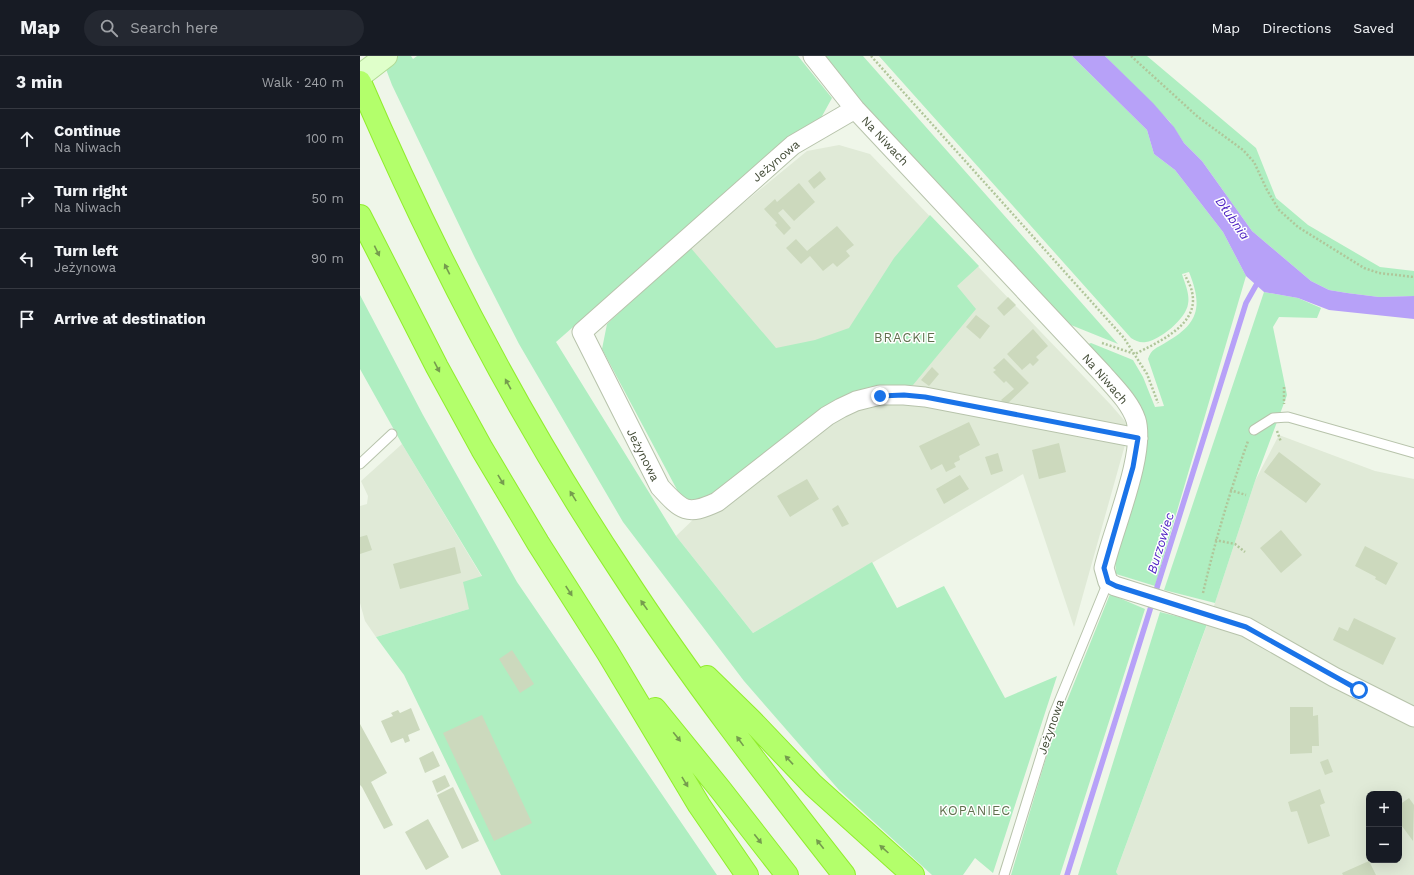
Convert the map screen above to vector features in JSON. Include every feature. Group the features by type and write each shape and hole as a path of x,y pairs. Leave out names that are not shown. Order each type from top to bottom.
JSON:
{"highway":[{"path":"360,82 388,148 484,342 571,493 621,573 666,637 759,766 844,875"},
{"path":"360,216 433,360 482,449 538,543 608,652 699,805 747,875"},
{"path":"666,637 751,720 813,785 913,875"},
{"path":"608,652 720,788 787,875"}],"street":[{"path":"360,76 386,56"},
{"name":"Na Niwach","path":"813,56 855,109 1123,398 1135,418 1138,438 1133,467 1104,568 1112,584"},
{"name":"Jeżynowa","path":"855,109 793,145 582,332 660,487 668,497 686,510 693,511 718,502 827,416 856,401 880,396 904,395 925,397 1138,438"},
{"path":"1112,584 1199,604 1246,627 1334,677 1414,717"}],"lane":[{"path":"1254,430 1274,418 1288,417 1414,453"},
{"path":"360,464 392,434"},
{"name":"Jeżynowa","path":"1004,875 1054,714 1112,584"}],"path":[{"path":"871,56 1124,338 1147,374 1158,403"},
{"path":"1131,56 1198,117 1243,150 1254,162 1279,210 1298,227 1364,268 1379,273 1414,277"},
{"path":"1099,342 1135,354 1165,338 1182,324 1190,314 1193,303 1192,292 1185,275"},
{"path":"1284,387 1284,406"},
{"path":"1199,604 1215,540 1230,490 1248,440 1254,430"},
{"path":"1230,490 1246,495"},
{"path":"1215,540 1235,544 1245,552"}],"shaded area":[{"path":"839,145 870,154 1111,405 1130,427 1074,627 1023,474 753,633 676,536 718,496 690,247 807,151"},
{"path":"1279,435 1375,471 1414,479 1414,875 1118,875 1116,872 1215,603 1255,481"},
{"path":"402,444 482,577 469,609 376,637 365,621 360,603 360,506 367,504 368,496 361,481"}],"green space":[{"path":"381,56 411,56 413,59 417,56 798,56 832,98 821,118 762,161 556,342 676,536 753,633 872,562 897,608 944,586 1005,698 1057,676 993,873 975,858 963,875 932,875 839,790 744,681 623,522 519,344 475,258 392,85"},
{"path":"822,56 863,56 1118,344 1066,323 855,96"},
{"path":"879,56 1072,56 1147,130 1154,154 1175,170 1223,232 1246,276 1155,586 1116,574 1115,560 1145,442 1086,345 1091,343 1133,360 1143,377 1155,407 1164,406 1148,359 1155,349 1185,329 1195,314 1197,305 1196,295 1189,272 1182,274 1187,289 1188,304 1183,316 1178,322 1165,333 1152,340 1142,342 1131,338"},
{"path":"1105,56 1147,56 1256,148 1276,198 1308,225 1380,267 1414,271 1414,296 1379,297 1347,293 1329,290 1311,281 1252,231 1202,161 1184,143 1170,122"},
{"path":"930,215 979,266 957,286 976,309 913,385 876,389 718,496 683,501 602,349 607,324 690,247 776,348 815,340 849,328 894,258"},
{"path":"1264,292 1298,298 1321,308 1317,318 1279,317 1273,327 1287,395 1255,481 1215,603 1164,590"},
{"path":"360,295 423,415 517,582 717,875 501,875 404,675 376,637 469,609 463,582 482,576 402,444 360,369"},
{"path":"1110,594 1145,609 1060,875 1011,875 1052,738"},
{"path":"1160,612 1207,624 1116,872 1118,875 1078,875"}],"water":[{"name":"Dłubnia","path":"1072,56 1105,56 1153,103 1174,127 1184,143 1202,161 1252,231 1311,281 1329,290 1347,293 1379,297 1414,296 1414,319 1329,310 1298,298 1264,292 1246,276 1223,232 1175,170 1154,154 1147,130"}],"building":[{"path":"820,171 826,179 814,189 808,181"},
{"path":"799,183 815,202 794,221 783,209 778,213 791,228 784,235 775,225 777,223 764,209 775,199 777,202"},
{"path":"837,226 854,245 846,251 850,256 837,267 833,263 823,271 810,256 801,264 786,248 796,239 807,251"},
{"path":"1008,297 1016,305 1004,316 997,308"},
{"path":"976,315 990,326 980,339 966,327"},
{"path":"1033,329 1048,346 1036,357 1039,360 1033,366 1030,363 1022,370 1007,354"},
{"path":"1004,358 1029,383 1006,405 1001,400 1014,389 1006,381 1004,383 993,372 996,370 993,368"},
{"path":"932,367 939,374 929,386 921,380"},
{"path":"969,422 980,445 959,456 960,460 954,463 956,467 946,472 942,464 931,470 919,446"},
{"path":"1059,443 1066,472 1039,479 1032,450"},
{"path":"1279,452 1321,484 1306,503 1264,472"},
{"path":"998,453 1003,471 991,475 985,457"},
{"path":"960,475 969,489 944,504 936,489"},
{"path":"807,479 819,499 790,517 777,496"},
{"path":"838,505 849,524 842,527 832,509"},
{"path":"1281,530 1302,555 1281,573 1260,548"},
{"path":"367,535 372,550 360,554 360,537"},
{"path":"1365,546 1398,563 1386,585 1375,579 1376,577 1355,566"},
{"path":"455,547 461,573 400,589 393,564"},
{"path":"1354,618 1396,638 1383,665 1333,640 1339,627 1348,631"},
{"path":"512,650 534,684 520,693 499,659"},
{"path":"1290,707 1313,707 1313,716 1318,715 1319,746 1312,746 1312,753 1290,754"},
{"path":"411,708 420,730 408,735 410,741 405,743 403,738 391,743 381,721 393,716 391,713 398,710 400,713"},
{"path":"482,715 532,823 494,841 443,733"},
{"path":"360,724 387,773 371,782 393,825 384,829 360,785"},
{"path":"433,751 440,766 425,773 419,758"},
{"path":"1328,759 1333,772 1325,775 1320,762"},
{"path":"445,775 450,786 437,793 432,781"},
{"path":"453,787 479,841 462,849 437,795"},
{"path":"1320,789 1325,803 1320,805 1330,836 1308,844 1297,811 1291,812 1288,802"},
{"path":"1409,798 1414,805 1413,841 1402,826 1402,803"},
{"path":"428,819 449,857 426,870 405,832"},
{"path":"1366,862 1370,863 1376,875 1343,875 1342,873"}],"waterway":[{"name":"Burzowiec","path":"1067,875 1246,303 1259,280"}],"district":[{"name":"BRACKIE","path":"905,337"},
{"name":"KOPANIEC","path":"975,810"}],"route":[{"path":"880,396 904,395 925,397 1138,438 1133,467 1105,561 1104,575 1108,582 1116,586 1246,627 1359,690"}]}
